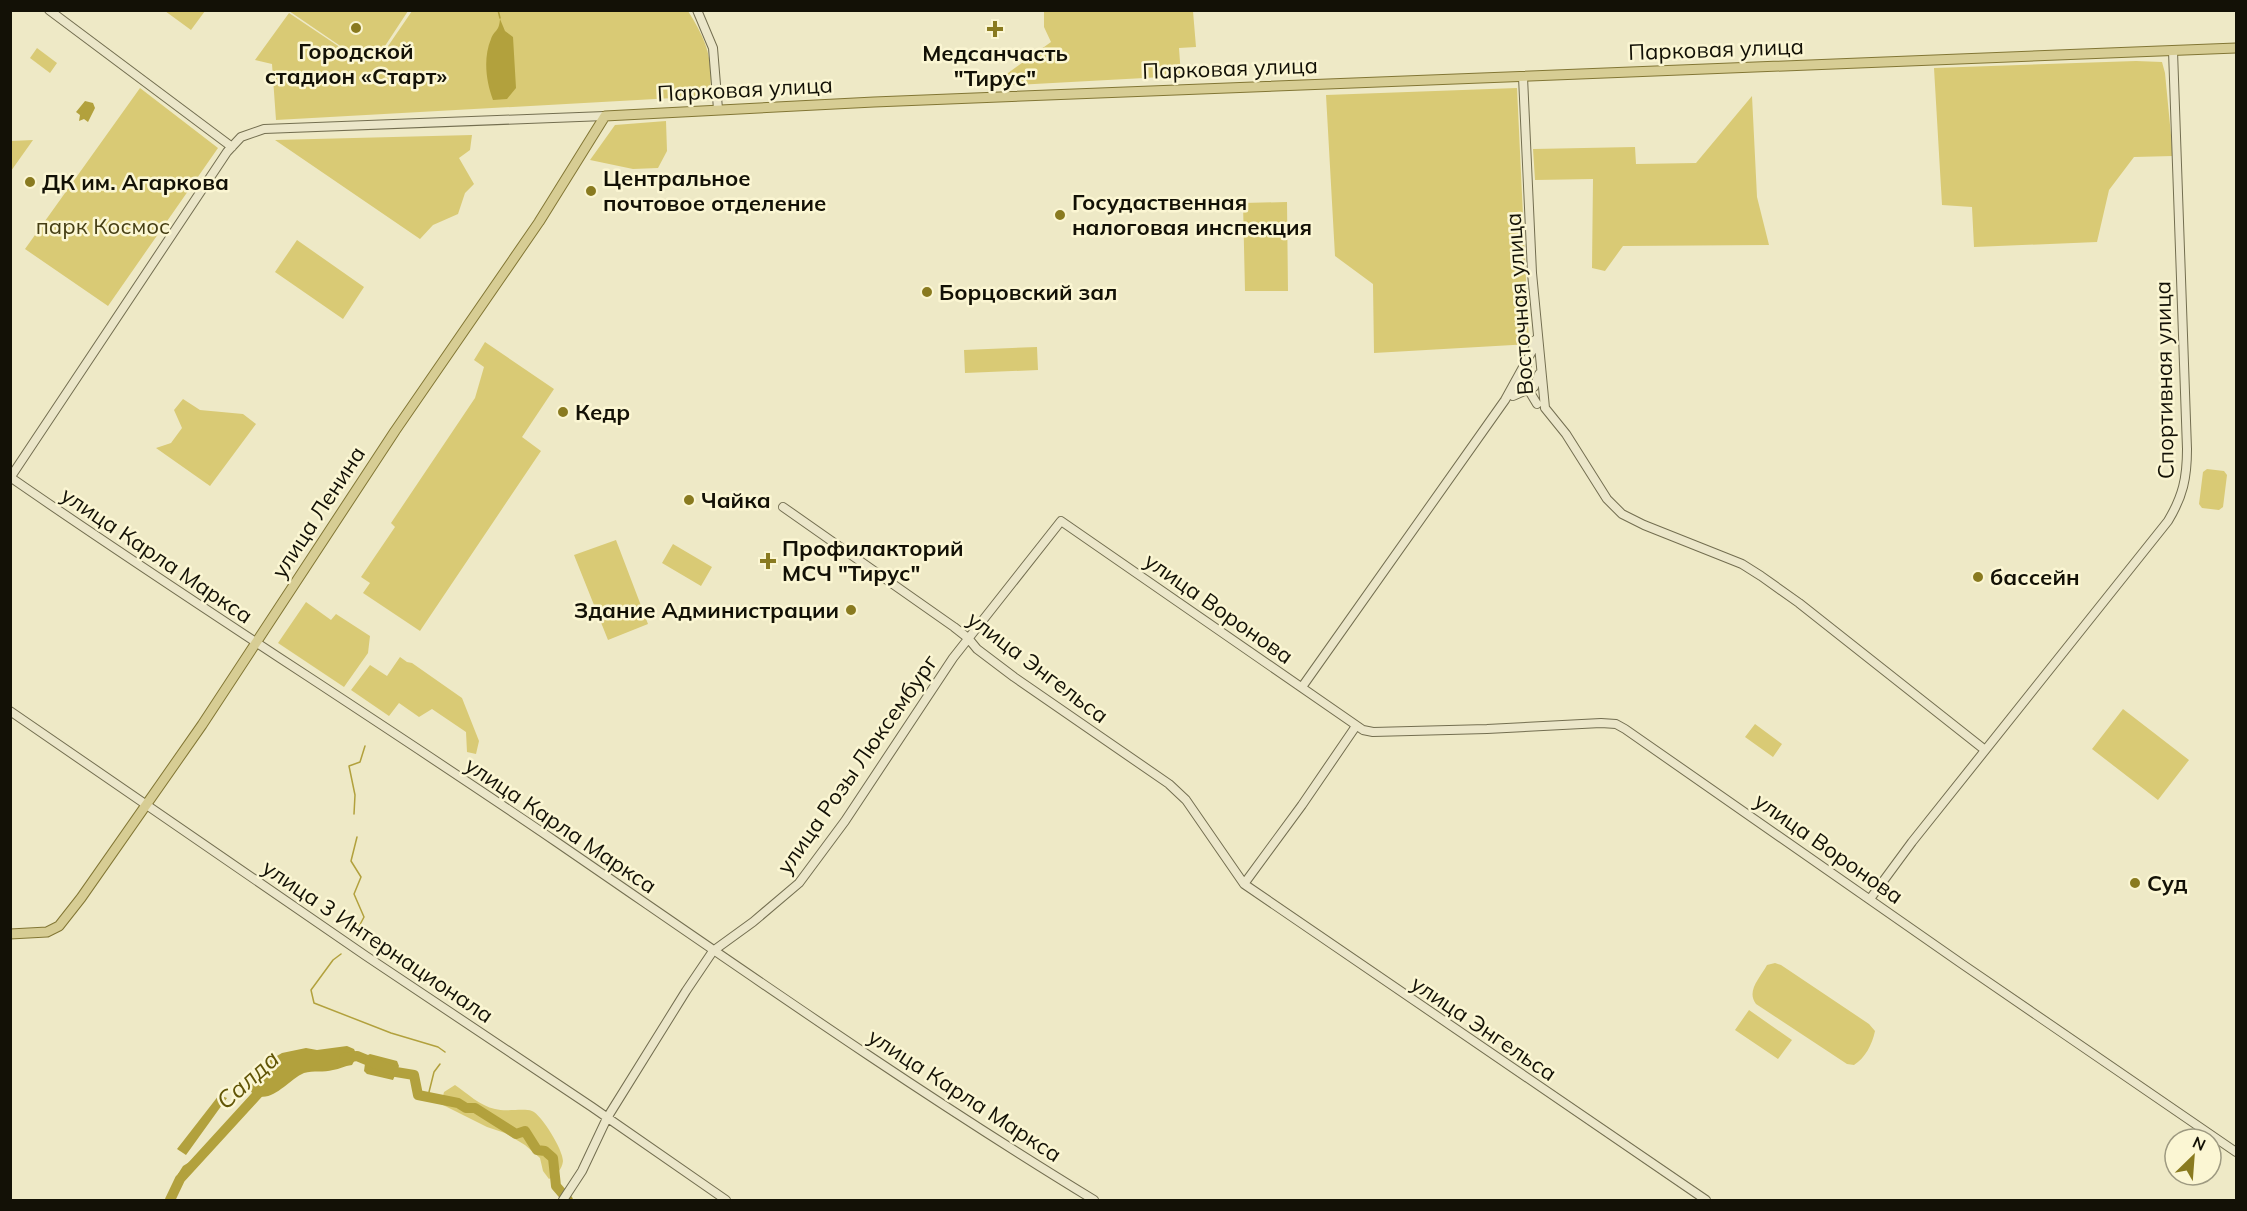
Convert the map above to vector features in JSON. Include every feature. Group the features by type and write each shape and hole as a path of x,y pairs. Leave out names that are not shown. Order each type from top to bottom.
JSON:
{"main road":[{"name":"Парковая улица","path":"605,116 718,109 2236,48"},
{"name":"улица Ленина","path":"10,934 47,932 59,926 81,898 207,718 395,431 540,222 605,116"}],"street":[{"path":"11,477 232,147 49,10"},
{"path":"697,10 713,48 718,109"},
{"name":"Спортивная улица","path":"1870,899 1985,750 2169,521 2181,497 2186,473 2187,449 2173,51"},
{"name":"Восточная улица","path":"1523,77 1541,406 1566,434 1606,499 1622,514 1742,564 1761,576 1799,603 1985,750"},
{"name":"Парковая улица","path":"232,147 241,137 264,129 605,116"},
{"path":"1536,332 1525,378 1528,391 1541,406"},
{"name":"Восточная улица","path":"1302,687 1509,398 1510,386 1530,353"},
{"path":"1510,386 1525,378 1540,384"},
{"path":"1509,398 1540,384"},
{"path":"1509,398 1541,406"},
{"name":"улица Карла Маркса","path":"11,477 255,643 553,840 713,951 956,1112 1094,1200"},
{"name":"улица Энгельса","path":"783,507 968,638 977,649 1014,677 1169,784 1186,800 1244,884 1706,1200"},
{"name":"улица Воронова","path":"1061,521 1356,726 1373,732 1616,724 1676,762 1971,971 2236,1152"},
{"name":"улица Розы Люксембург","path":"563,1200 582,1171 607,1118 713,951 753,922 799,883 845,820 953,658 1061,521"},
{"name":"улица 3 Интернационала","path":"10,711 366,957 726,1200"},
{"path":"1244,884 1356,726"}],"green space":[{"path":"205,10 191,30 165,11"},
{"name":"Городской стадион «Старт»","path":"289,11 408,11 385,46 355,56"},
{"path":"412,11 688,11 708,51 711,72 709,96 276,120 272,64 255,60 289,13 356,58 386,49"},
{"path":"1044,11 1193,11 1196,47 1179,48 1181,76 997,86 997,81 1051,42 1044,27"},
{"path":"37,48 57,63 50,73 30,58"},
{"path":"2162,62 2173,156 2134,157 2109,190 2097,242 1974,247 1972,207 1942,205 1934,68"},
{"name":"парк Космос","path":"140,88 218,148 108,306 25,249"},
{"path":"1517,88 1529,344 1374,353 1373,284 1335,256 1326,95"},
{"path":"1752,96 1757,197 1769,245 1623,246 1605,271 1592,268 1593,179 1535,180 1533,149 1635,147 1636,164 1696,163"},
{"path":"666,121 667,151 658,168 633,169 590,160 615,125"},
{"path":"472,135 470,150 459,158 474,184 465,193 458,214 433,225 420,239 275,140"},
{"path":"33,140 11,171 11,141"},
{"path":"1287,202 1288,291 1245,291 1243,203"},
{"path":"297,240 364,287 343,319 275,272"},
{"path":"485,342 554,389 522,437 541,451 420,631 363,593 370,583 361,577 395,527 391,523 475,398 484,367 474,360"},
{"path":"1037,347 1038,370 965,373 964,350"},
{"path":"183,399 200,410 243,414 256,424 210,486 156,448 171,443 182,428 174,410"},
{"path":"2207,469 2224,471 2227,475 2223,507 2219,510 2202,508 2199,504 2203,472"},
{"path":"616,540 648,624 608,640 574,555"},
{"path":"673,544 712,567 701,586 662,563"},
{"path":"306,602 331,620 336,614 370,636 368,653 344,687 278,643"},
{"path":"400,657 462,698 479,741 476,754 467,752 466,732 432,709 419,717 399,703 389,716 351,690 370,665 387,676"},
{"path":"2123,709 2189,760 2158,800 2092,749"},
{"path":"1755,724 1782,744 1773,757 1745,737"},
{"path":"1775,963 1869,1024 1875,1031 1868,1051 1862,1059 1854,1065 1847,1064 1756,1004 1753,999 1755,984 1767,965"},
{"path":"1749,1010 1792,1040 1778,1059 1735,1030"},
{"path":"455,1085 489,1107 499,1110 529,1110 536,1114 560,1149 563,1161 558,1172 549,1179 543,1171 540,1158 525,1145 505,1133 487,1127 441,1104 444,1092"}],"shaded area":[{"path":"500,19 505,31 513,37 516,88 507,99 493,100 486,62 492,36 499,26"},
{"path":"85,101 93,103 95,108 88,122 84,119 79,121 80,115 76,112"},
{"path":"347,1046 354,1049 357,1056 352,1065 330,1071 304,1073 278,1091 264,1097 257,1096 250,1091 258,1067 282,1053 306,1048 317,1050"},
{"path":"370,1054 397,1061 399,1066 393,1080 367,1074 364,1071 366,1056"},
{"path":"219,1095 227,1098 186,1155 177,1149"},
{"path":"204,1153 194,1169 180,1179 178,1174 183,1166"}],"waterway":[{"path":"498,10 500,18"},
{"path":"354,814 355,795 349,766 360,762 365,746"},
{"path":"355,934 364,917 354,894 361,877 351,861 357,837"},
{"path":"341,954 333,960 311,990 314,1003 391,1033 438,1047 445,1052"},
{"name":"Салда","path":"344,1058 357,1056 396,1072 414,1075 418,1095 458,1103 466,1108 475,1108 516,1134 525,1131 537,1150 545,1151 553,1158 556,1186 568,1200"},
{"path":"428,1096 434,1072 440,1064"},
{"name":"Салда","path":"170,1200 180,1179 265,1086"}],"place":[{"name":"Городской стадион «Старт»","path":"356,28"},
{"name":"Медсанчасть \"Тирус\"","path":"995,29"},
{"name":"ДК им. Агаркова","path":"30,182"},
{"name":"Центральное почтовое отделение","path":"591,191"},
{"name":"Госудаственная налоговая инспекция","path":"1060,215"},
{"name":"Борцовский зал","path":"927,292"},
{"name":"Кедр","path":"563,412"},
{"name":"Чайка","path":"689,500"},
{"name":"Профилакторий МСЧ \"Тирус\"","path":"768,561"},
{"name":"бассейн","path":"1978,577"},
{"name":"Здание Администрации","path":"851,610"},
{"name":"Суд","path":"2135,883"}]}
